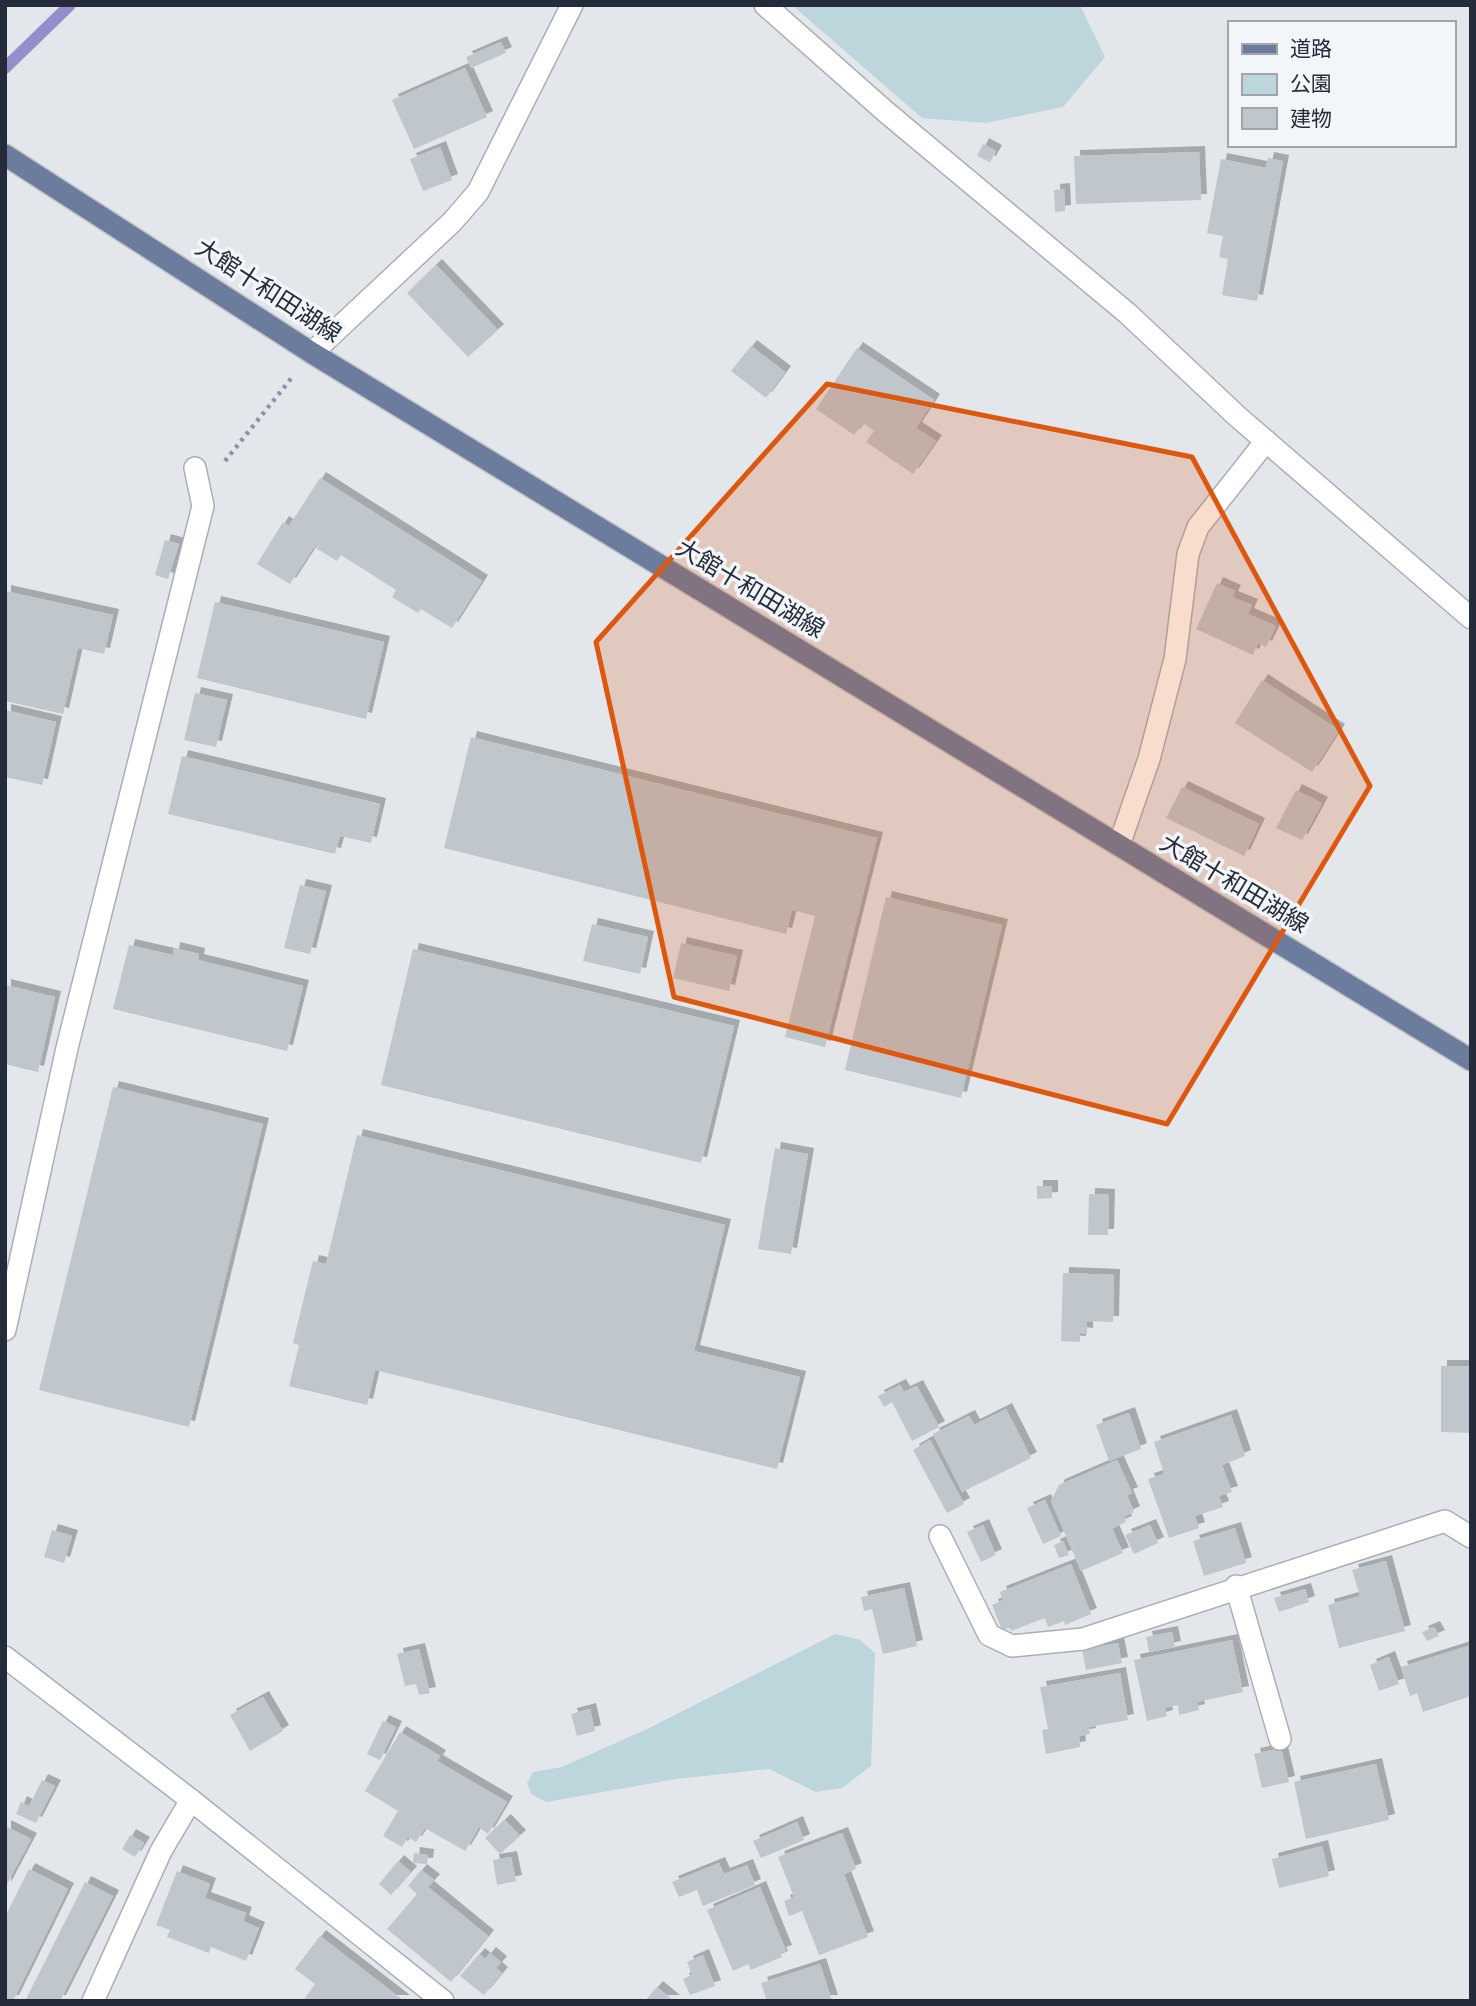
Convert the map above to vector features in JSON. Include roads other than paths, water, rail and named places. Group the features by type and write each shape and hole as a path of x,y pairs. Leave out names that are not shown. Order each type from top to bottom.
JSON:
{"main road":[{"name":"大館十和田湖線","path":"5,155 313,352 1471,1060"}],"street":[{"path":"313,352 452,222 478,192 572,5"},
{"path":"765,5 886,112 1126,313 1266,441 1471,618"},
{"path":"1119,845 1149,759 1175,659 1188,554 1198,527 1266,441"},
{"path":"5,1330 67,1048 203,506 195,468"},
{"path":"940,1536 989,1635 1012,1646 1083,1639 1236,1586 1445,1521 1471,1537"},
{"path":"1236,1586 1280,1739"},
{"path":"5,1657 191,1800 443,2001"},
{"path":"93,2001 161,1851 191,1800"}],"waterway":[{"path":"5,68 70,5"}]}
